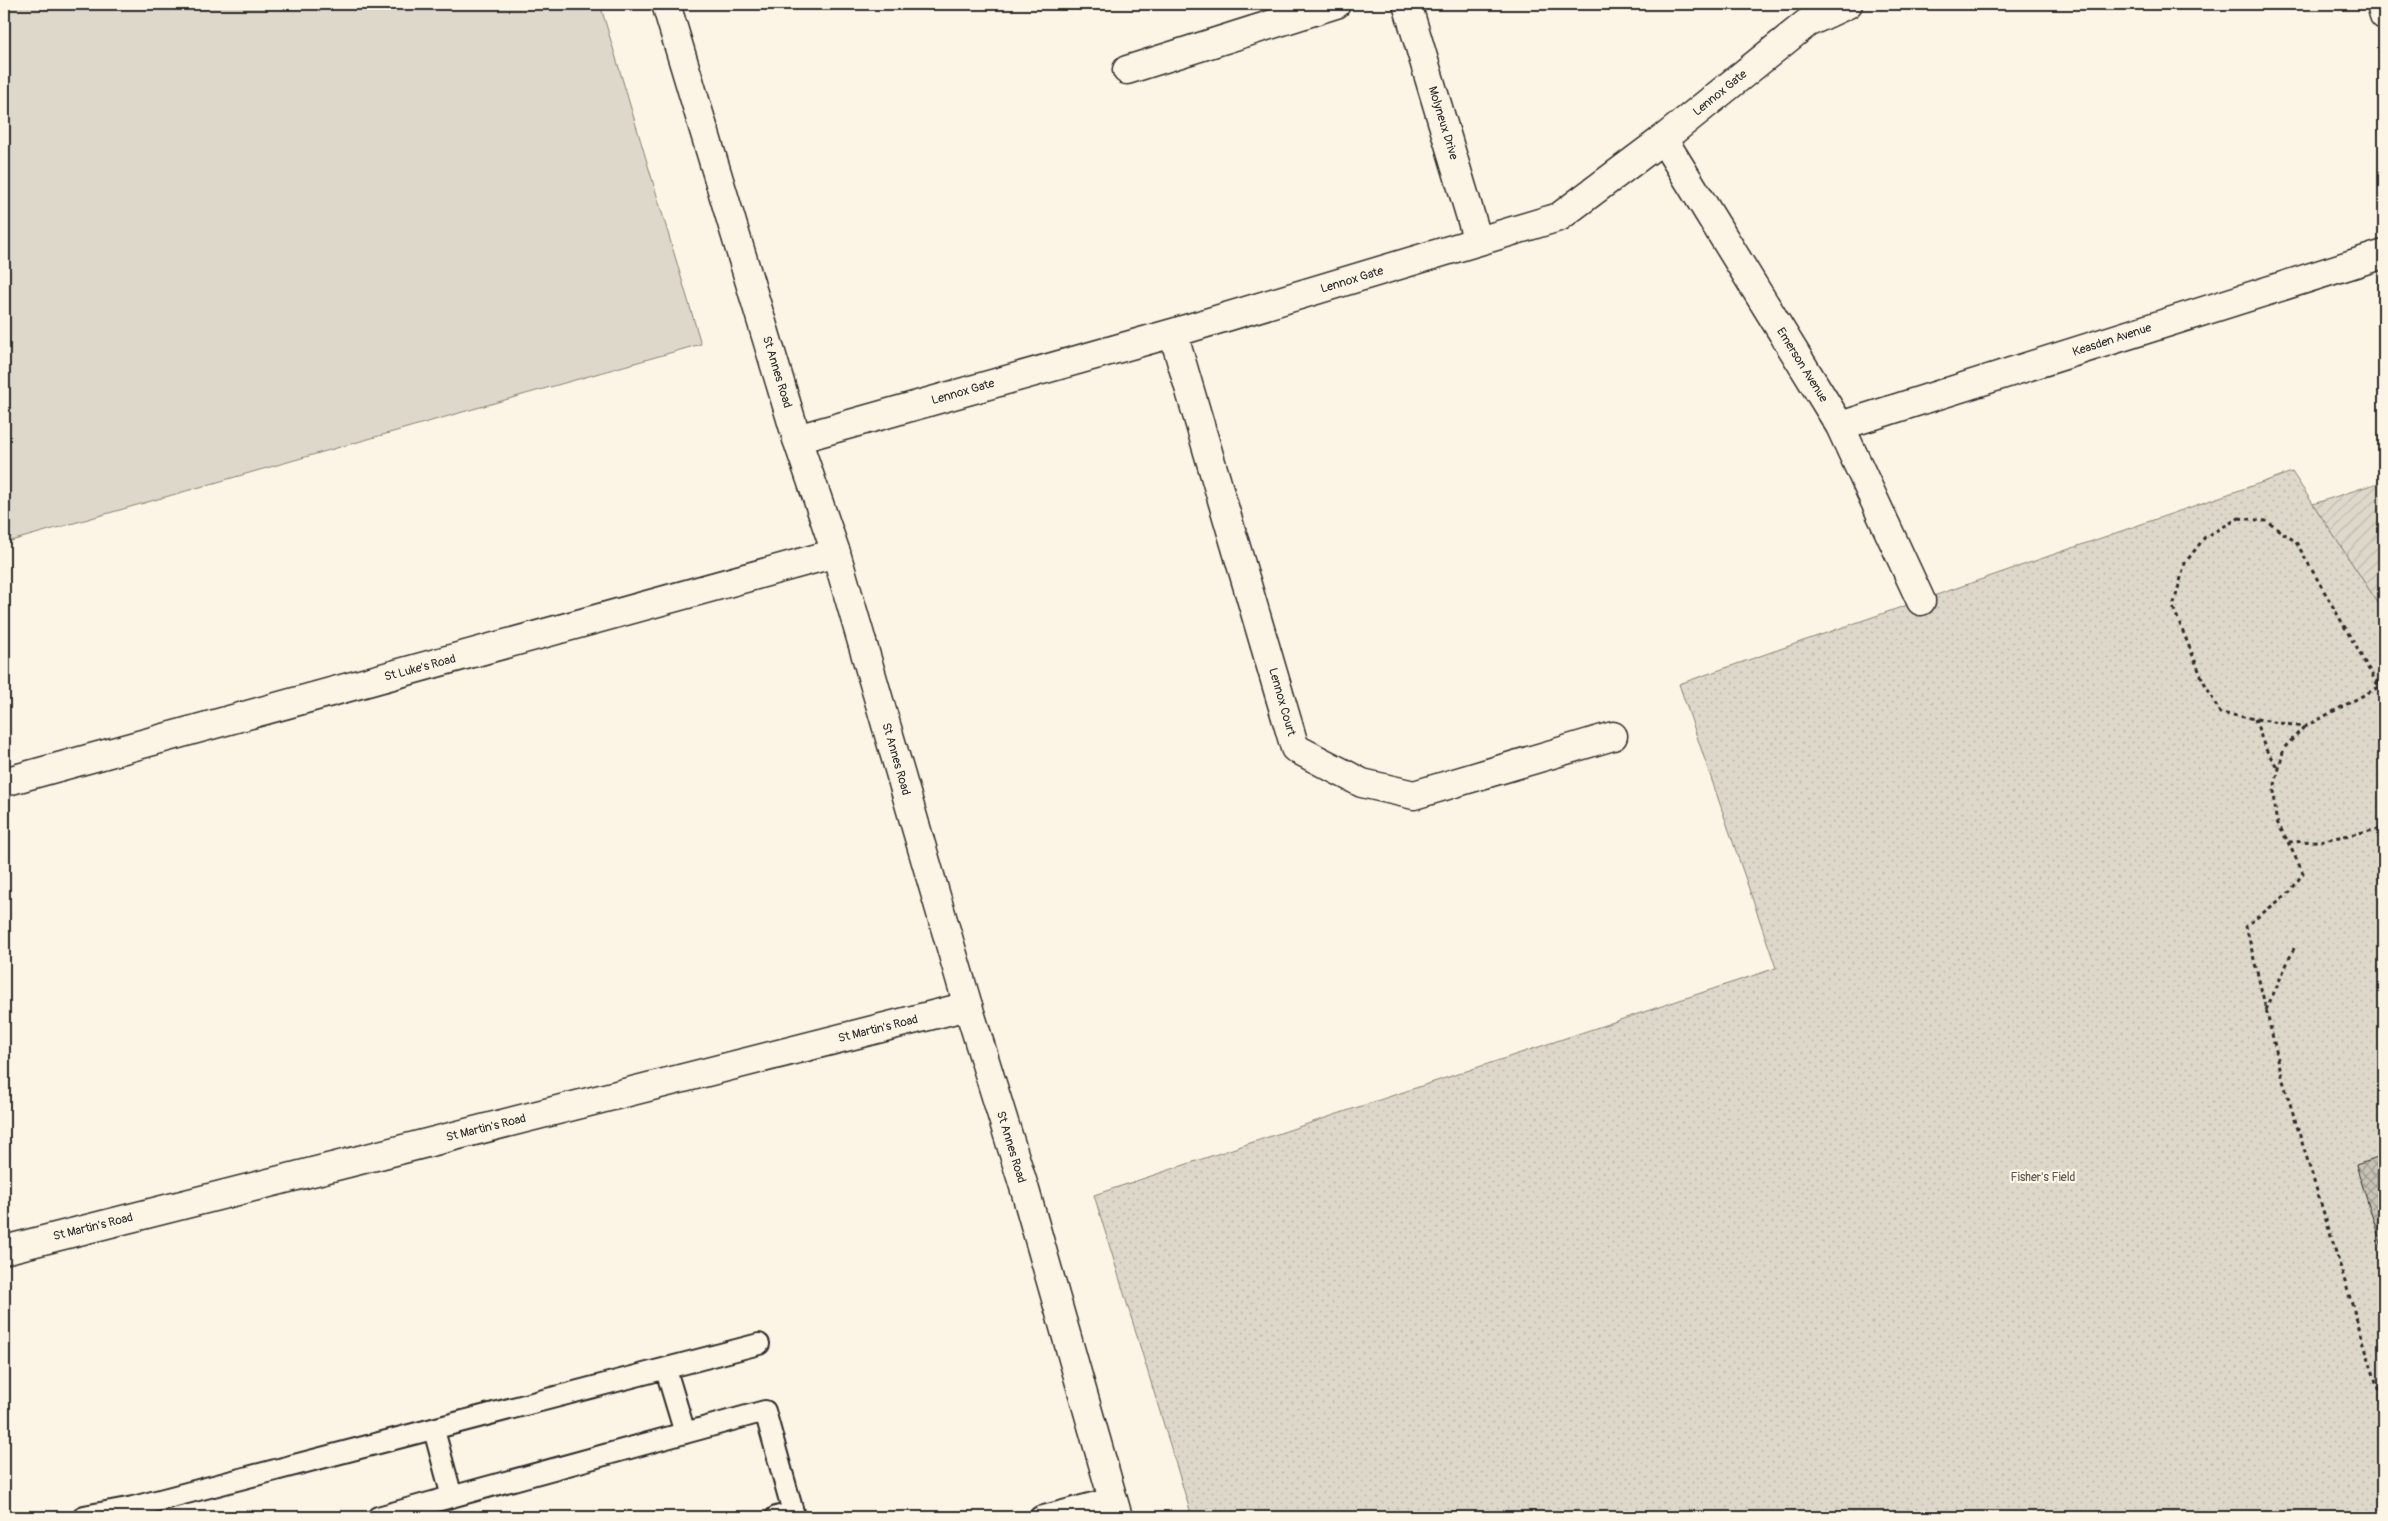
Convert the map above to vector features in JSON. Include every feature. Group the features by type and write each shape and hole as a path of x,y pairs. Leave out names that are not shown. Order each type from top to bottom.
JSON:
{"street":[{"name":"St Annes Road","path":"666,4 797,438 836,553 968,1006 1025,1190 1115,1507"},
{"path":"1127,70 1336,4"},
{"name":"Molyneux Drive","path":"1407,4 1478,242"},
{"name":"Lennox Gate","path":"797,438 1173,334 1559,217 1663,139 1807,22 1848,4"},
{"path":"2381,4 2384,15"},
{"name":"Emerson Avenue","path":"1663,139 1840,426 1920,600"},
{"name":"Keasden Avenue","path":"1840,426 2384,254"},
{"name":"Lennox Court","path":"1173,334 1295,748 1362,783 1414,795 1613,736"},
{"name":"St Luke's Road","path":"4,782 836,553"},
{"name":"St Martin's Road","path":"4,1250 968,1006"}],"lane":[{"path":"83,1517 131,1512 759,1344"},
{"path":"666,1370 685,1433"},
{"path":"378,1517 765,1411 794,1512 776,1517"},
{"path":"434,1430 452,1497"},
{"path":"1040,1517 1115,1507"}],"path":[{"path":"2304,727 2220,713 2202,678 2173,607 2185,563 2205,537 2239,518 2266,521 2296,542 2379,687 2304,727 2284,748 2274,789 2276,820 2303,873 2290,892 2246,926 2284,1084 2384,1408"},
{"path":"2373,676 2384,689"},
{"path":"2255,719 2264,748 2279,770"},
{"path":"2288,842 2320,841 2384,828"},
{"path":"2266,1011 2295,946"}],"green space":[{"path":"4,4 600,4 701,344 4,543"},
{"name":"Fisher's Field","path":"2292,472 2384,612 2384,1508 2354,1517 1192,1517 1094,1195 1776,968 1679,684"},
{"path":"2384,481 2384,612 2313,504"}],"building":[{"path":"2384,1156 2384,1254 2356,1165"}]}
